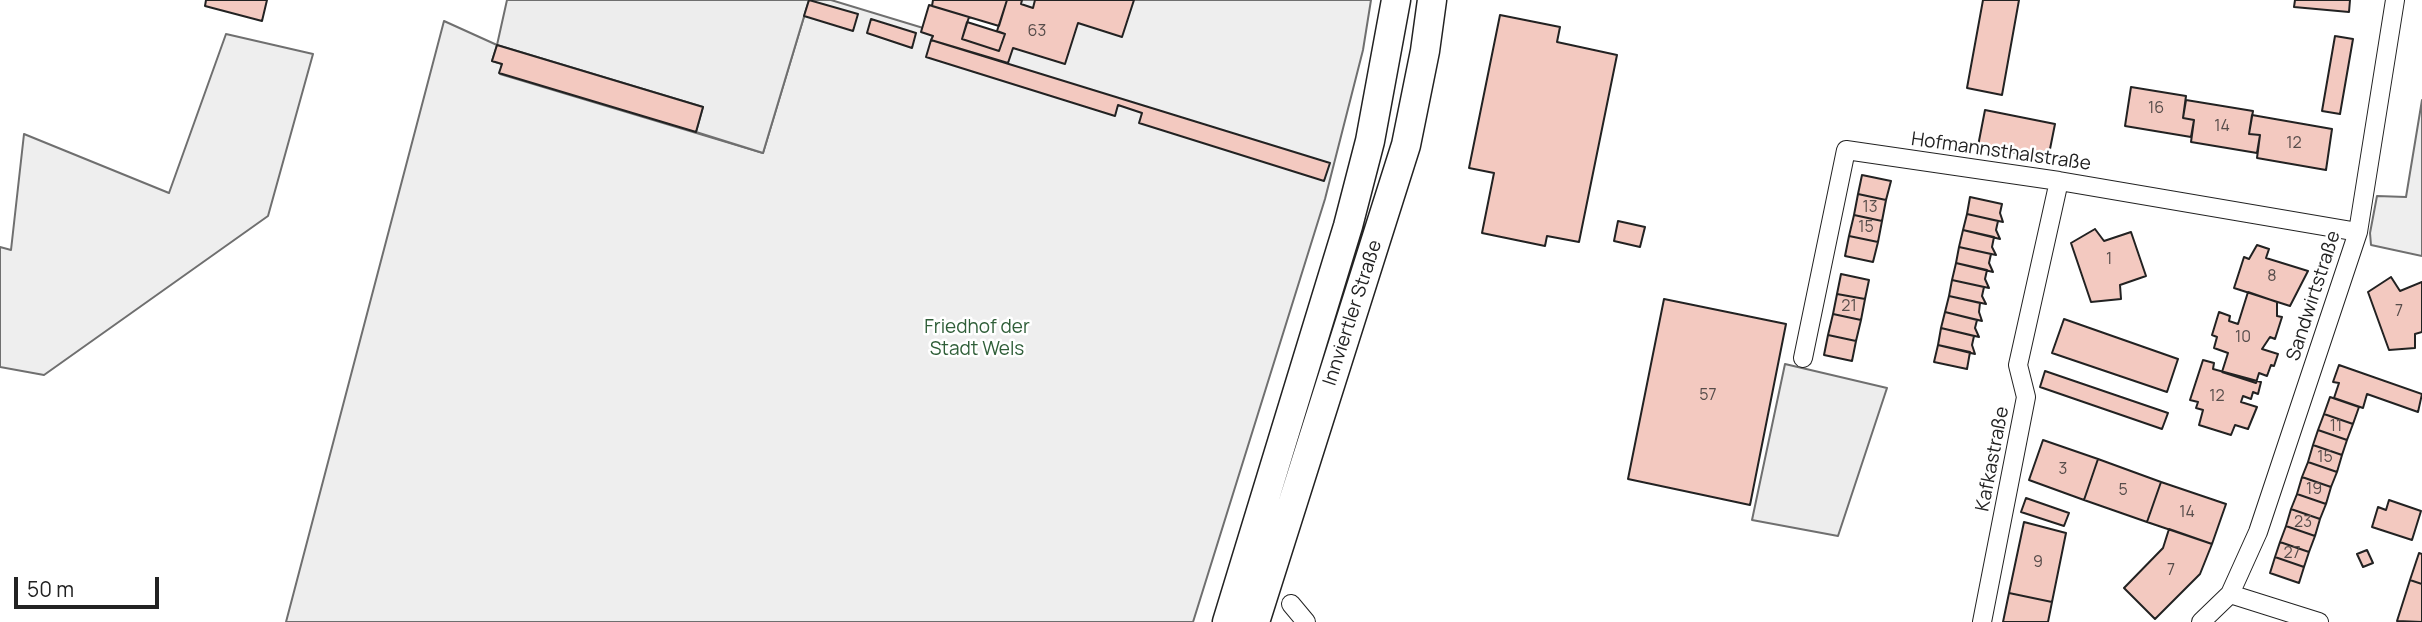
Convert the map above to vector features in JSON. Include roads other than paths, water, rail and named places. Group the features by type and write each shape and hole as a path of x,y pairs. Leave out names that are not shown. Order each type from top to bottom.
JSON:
{"main road":[{"name":"Innviertler Straße","path":"1227,622 1348,226 1373,128 1395,0"},
{"name":"Innviertler Straße","path":"1255,622 1406,145 1425,51 1432,0"}],"street":[{"name":"Sandwirtstraße","path":"2230,594 2259,532 2358,232 2395,0"},
{"name":"Hofmannsthalstraße","path":"1803,358 1846,150 2059,181 2358,232"},
{"name":"Kafkastraße","path":"1982,622 2026,397 2018,365 2059,181"},
{"path":"2201,622 2230,594 2319,622"},
{"path":"1291,604 1307,622"}],"park label":[{"name":"Friedhof der Stadt Wels","path":"977,339"}]}
